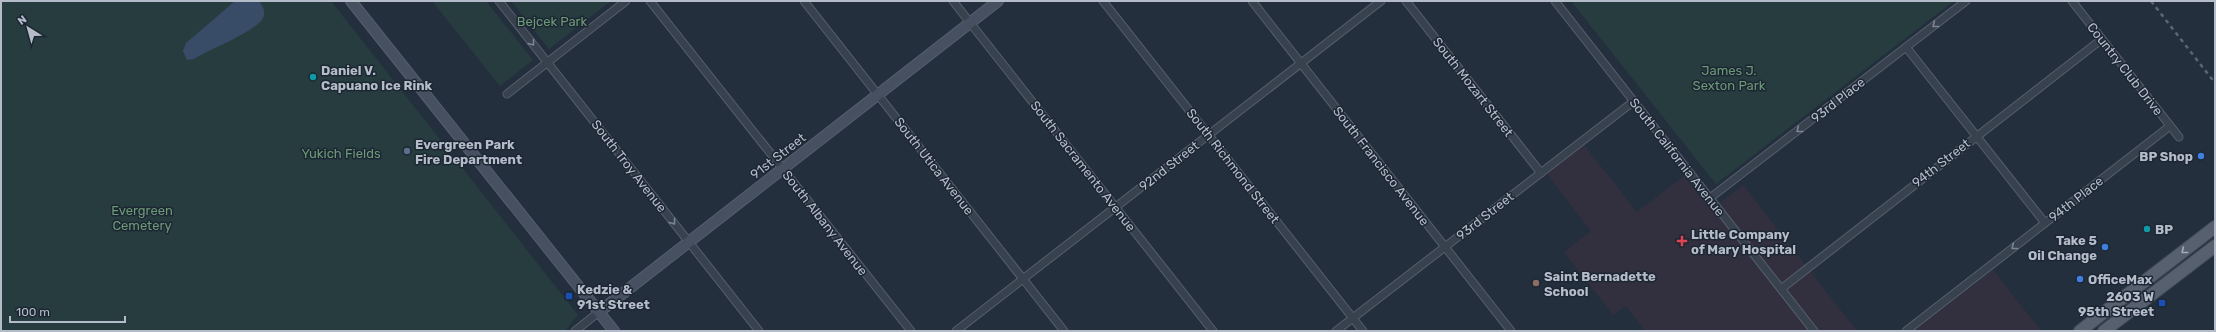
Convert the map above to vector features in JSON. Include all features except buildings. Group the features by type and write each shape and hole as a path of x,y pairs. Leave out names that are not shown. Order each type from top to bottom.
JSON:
{"main road":[{"path":"2080,331 2215,227"},
{"path":"2104,331 2215,246"}],"street":[{"path":"351,1 614,331"},
{"name":"South Troy Avenue","path":"499,1 759,331"},
{"path":"507,94 626,1"},
{"name":"South Albany Avenue","path":"650,1 911,331"},
{"name":"South Utica Avenue","path":"804,1 1064,331"},
{"name":"South Sacramento Avenue","path":"953,1 1213,331"},
{"name":"91st Street","path":"575,331 998,1"},
{"name":"South Richmond Street","path":"1103,1 1363,331"},
{"name":"South Francisco Avenue","path":"1252,1 1511,331"},
{"name":"92nd Street","path":"956,331 1381,1"},
{"name":"South Mozart Street","path":"1406,1 1541,173"},
{"name":"South California Avenue","path":"1555,1 1814,331"},
{"name":"93rd Place","path":"1710,198 1966,1"},
{"name":"Country Club Drive","path":"2072,1 2179,137"},
{"name":"94th Street","path":"1781,289 2102,39"},
{"path":"1906,47 2045,223"},
{"name":"93rd Street","path":"1336,331 1634,101"},
{"name":"94th Place","path":"1906,331 2170,126"}],"shaded area":[{"name":"Little Company of Mary Hospital","path":"1584,145 1637,212 1684,176 1711,210 1743,185 1857,331 1645,331 1626,306 1613,315 1564,252 1591,231 1547,174"},
{"path":"1993,270 2041,331 1913,331"}],"green space":[{"path":"1,1 331,1 578,315 565,331 1,331"},
{"path":"432,1 486,1 533,60 500,86"},
{"name":"Bejcek Park","path":"511,1 611,1 549,49"},
{"name":"James J. Sexton Park","path":"1571,1 1954,1 1716,184"}],"water":[{"path":"235,1 259,1 264,9 263,18 252,29 194,59 187,60 183,51 186,43"}],"railway":[{"path":"2151,1 2215,83"}],"place":[{"name":"Daniel V. Capuano Ice Rink","path":"313,77"},
{"name":"Evergreen Park Fire Department","path":"407,151"},
{"name":"BP Shop","path":"2201,156"},
{"name":"BP","path":"2147,229"},
{"name":"Little Company of Mary Hospital","path":"1682,241"},
{"name":"Take 5 Oil Change","path":"2105,247"},
{"name":"OfficeMax","path":"2080,279"},
{"name":"Saint Bernadette School","path":"1536,283"},
{"name":"Kedzie & 91st Street","path":"569,296"},
{"name":"2603 W 95th Street","path":"2162,303"}],"park label":[{"name":"Yukich Fields","path":"341,153"},
{"name":"Evergreen Cemetery","path":"142,218"}]}
